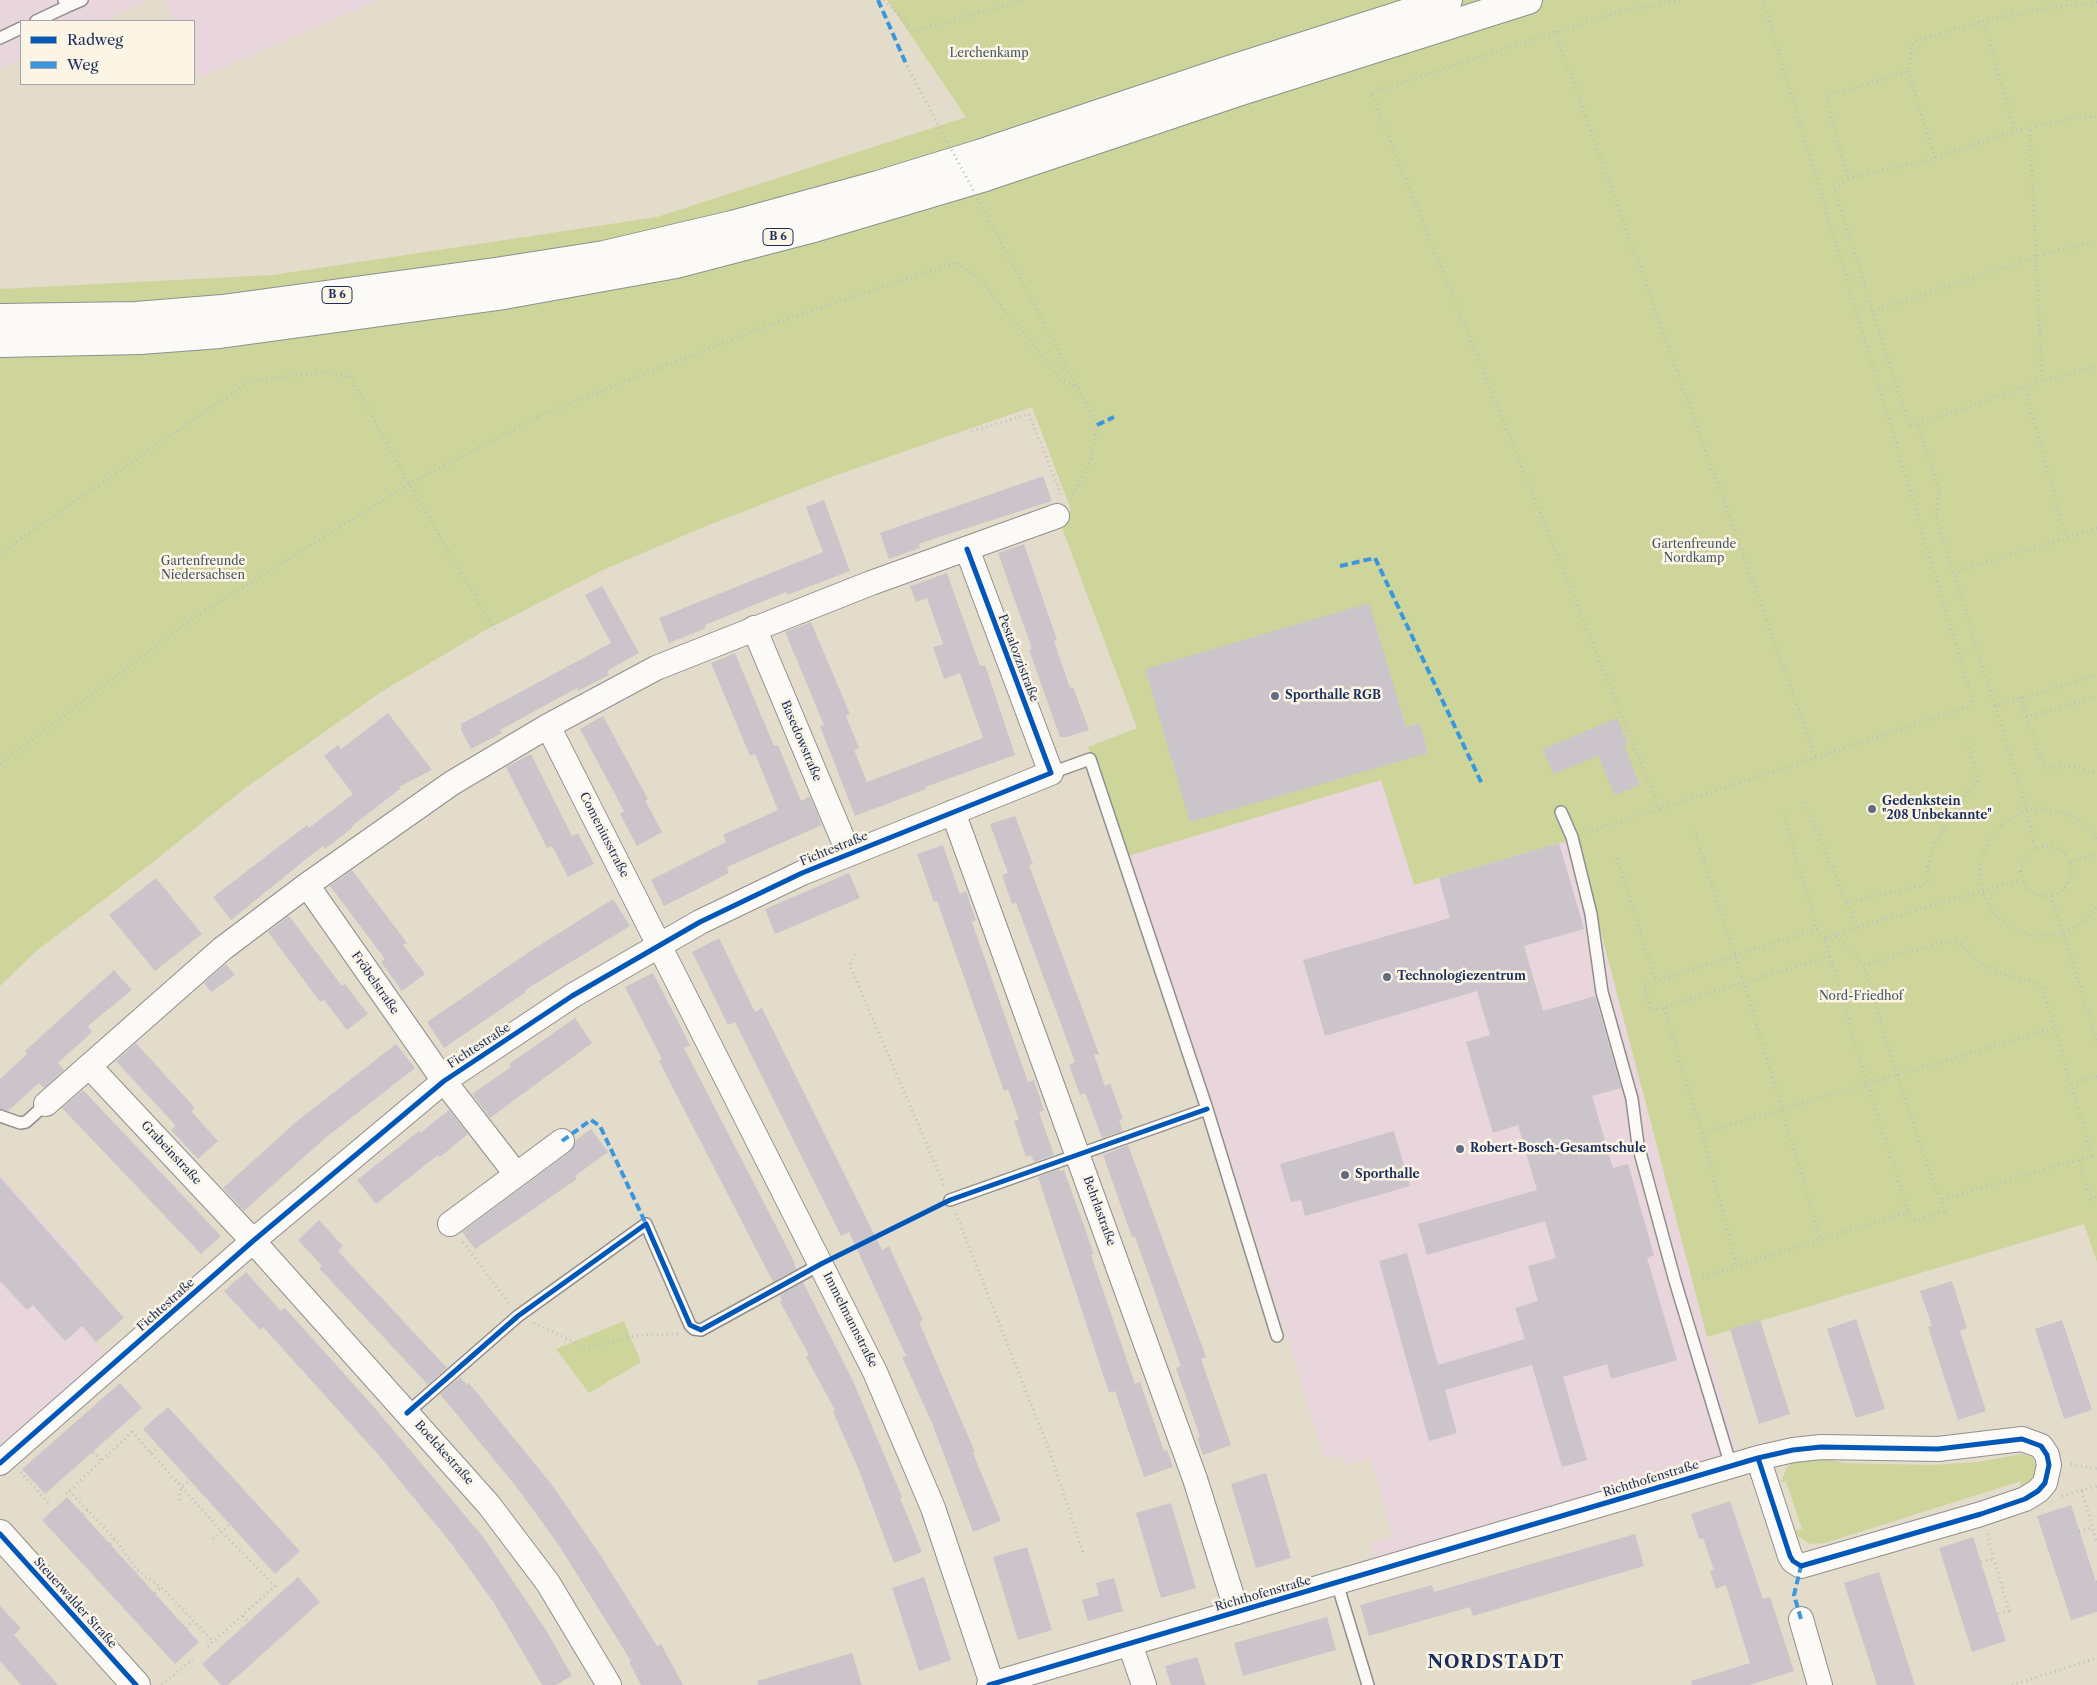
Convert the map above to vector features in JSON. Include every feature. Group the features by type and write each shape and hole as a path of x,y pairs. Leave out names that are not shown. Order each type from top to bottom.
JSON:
{"main road":[{"name":"B 6","path":"0,318 136,316 222,309 495,272 642,246 805,206 979,154 1229,70 1448,0"},
{"name":"B 6","path":"0,343 140,340 229,333 498,296 676,264 810,229 985,177 1238,92 1528,0"},
{"name":"Steuerwalder Straße","path":"0,1534 136,1685"}],"street":[{"path":"46,1104 222,949 307,885 452,783 548,726 656,668 754,628 967,549 1061,511"},
{"name":"Pestalozzistraße","path":"967,549 1051,773"},
{"name":"Basedowstraße","path":"754,628 849,854"},
{"name":"Comeniusstraße","path":"548,726 660,945"},
{"name":"Fichtestraße","path":"4,1460 253,1241 444,1081 572,996 660,945 748,899 849,854 1051,773"},
{"name":"Behrlastraße","path":"953,812 1195,1479 1237,1612"},
{"name":"Fröbelstraße","path":"307,885 444,1081"},
{"name":"Immelmannstraße","path":"660,945 875,1372 916,1465 953,1563 991,1684"},
{"name":"Grabeinstraße","path":"89,1066 253,1241"},
{"name":"Fichtestraße","path":"444,1081 516,1174"},
{"path":"450,1224 562,1141"},
{"name":"Boelckestraße","path":"253,1241 490,1505 566,1611 609,1685"},
{"name":"Richthofenstraße","path":"991,1684 1337,1584 1758,1458 1793,1450 1821,1447 1938,1449 2015,1439 2028,1440 2040,1446 2047,1455 2049,1465 2048,1477 2042,1487 2025,1499 1981,1514 1802,1566 1792,1561 1758,1458"},
{"path":"1801,1619 1820,1685"},
{"path":"1130,1644 1144,1685"}],"lane":[{"path":"38,20 66,3 82,0"},
{"path":"0,38 20,28"},
{"path":"1051,773 1090,759 1207,1109 1277,1336"},
{"path":"1561,812 1572,837 1591,914 1602,992 1632,1099 1638,1145 1675,1281 1731,1466"},
{"path":"0,1116 20,1123 26,1122 46,1104"},
{"path":"950,1200 1207,1109"},
{"path":"407,1413 518,1316 646,1224 690,1325 694,1329 700,1330 821,1264"},
{"path":"1337,1584 1368,1685"}],"path":[{"path":"884,0 914,31 1026,0"},
{"path":"1660,810 1371,94 1555,31 1614,13 1680,0"},
{"path":"1572,837 1660,810 1974,704 1763,0"},
{"path":"1935,158 1908,71 1913,42 1983,21 2046,8 2097,2"},
{"path":"1983,21 2016,131"},
{"path":"1555,31 1816,758"},
{"path":"907,66 1097,425 1092,458 1061,511"},
{"path":"1848,180 1826,96 1908,71"},
{"path":"2097,117 2081,117 2016,131 1935,158 1848,180 1834,187 1909,427 2025,389 2042,381 2097,366"},
{"path":"2030,129 2042,381"},
{"path":"1873,311 2037,256 2097,241"},
{"path":"0,764 190,621 409,484 542,414 769,325 958,262 984,284 1062,380 1079,388"},
{"path":"0,553 250,381 324,372 351,377 409,484 496,632"},
{"path":"2025,389 2066,538"},
{"path":"972,431 1029,414 1061,511"},
{"path":"1918,424 1939,489 1936,518 2027,809 2035,848"},
{"path":"1953,573 2097,528"},
{"path":"1995,706 2097,675"},
{"path":"2020,697 2044,768 2073,766 2097,774"},
{"path":"2026,717 2097,697"},
{"path":"1846,902 1926,884 1928,867 1934,846 1960,800 1978,782 1967,741"},
{"path":"1804,802 1858,927"},
{"path":"2097,838 2090,829 2073,816 2047,809 2027,809 2000,826 1987,843 1980,866 1982,891 1993,912 2013,929 2035,936 2062,934 2086,920 2097,906"},
{"path":"1784,814 1817,930 1825,939 1831,956 1868,1084 1912,1221 1944,1212 1897,1075 1864,965 1836,936"},
{"path":"1694,829 1736,955 1821,1238"},
{"path":"2046,846 2058,849 2070,862 2071,873 2068,884 2062,892 2051,896 2041,897 2032,893 2020,880 2023,860 2035,848 2046,846"},
{"path":"2070,862 2097,854"},
{"path":"1616,858 1656,981"},
{"path":"1825,939 1858,927 2020,880"},
{"path":"2051,896 2097,1041"},
{"path":"1817,930 1644,985 1651,1011 1831,956"},
{"path":"1864,965 1946,941 1961,944 1977,961 2003,974 2033,982 2042,988 2055,1028 2092,1156 1940,1200"},
{"path":"855,954 850,966 950,1200 1050,1452 1083,1554"},
{"path":"1664,1008 1702,1133 1737,1266"},
{"path":"1702,1133 2055,1028"},
{"path":"2072,1084 2097,1076"},
{"path":"2078,1160 2091,1199 2097,1197"},
{"path":"1702,1277 1910,1211"},
{"path":"450,1224 518,1316 587,1348 638,1335 688,1334 694,1329"},
{"path":"207,1647 275,1586 222,1532 132,1432 67,1492 89,1509 115,1539 137,1570 161,1587 213,1641"},
{"path":"151,1453 159,1446"},
{"path":"94,1452 101,1460"},
{"path":"4,1460 51,1506"},
{"path":"179,1500 181,1487 190,1480"},
{"path":"2082,1491 2097,1544"},
{"path":"83,1514 89,1509"},
{"path":"1981,1514 2009,1611 1997,1614"},
{"path":"213,1539 230,1524"},
{"path":"2079,1531 2092,1528"},
{"path":"110,1544 115,1539"},
{"path":"1981,1562 1994,1559"},
{"path":"155,1593 161,1587"},
{"path":"243,1616 248,1622"},
{"path":"186,1628 193,1621"},
{"path":"2012,1685 2097,1658"},
{"path":"162,1685 193,1659"}],"shaded area":[{"path":"0,0 150,0 106,20 20,20 20,60 0,70"},
{"path":"165,0 379,0 199,78 195,69 195,20 174,20"},
{"name":"Robert-Bosch-Gesamtschule","path":"1381,780 1414,884 1577,840 1738,1457 1376,1563 1371,1542 1393,1537 1371,1458 1344,1464 1342,1455 1325,1459 1250,1220 1125,857"},
{"path":"0,1175 80,1263 51,1290 113,1363 0,1457"}],"green space":[{"path":"887,0 2097,0 2097,1262 2084,1224 1707,1337 1577,841 1559,843 1414,885 1381,780 1125,857 1088,747 1137,728 1061,525 1071,510 1032,407 834,476 699,529 603,570 484,631 381,692 244,789 148,866 35,952 0,986 0,289 273,275 657,217 966,117"},
{"path":"624,1321 641,1362 589,1393 556,1349"},
{"path":"2022,1454 2033,1458 2037,1468 2032,1486 2017,1495 2021,1481 1825,1543 1810,1544 1798,1536 1795,1531 1802,1529 1786,1481 1781,1482 1787,1467 1798,1458 1814,1456 1844,1463 1930,1465 1977,1462"}],"building":[{"path":"1043,476 1052,501 919,544 920,548 889,559 880,533"},
{"path":"824,500 850,571 787,595 786,592 705,625 706,628 669,643 659,618 823,552 806,507"},
{"path":"1024,544 1057,640 1054,641 1070,688 1073,687 1089,730 1067,737 1060,737 1029,650 1032,649 998,553"},
{"path":"947,573 980,666 985,665 1015,755 925,787 926,789 855,816 820,726 824,725 785,632 811,622 850,714 846,716 859,748 854,750 867,782 983,738 960,673 944,679 933,647 943,644 927,598 916,602 910,586"},
{"path":"602,586 639,653 607,671 609,675 578,691 577,688 500,730 502,733 471,749 461,730 461,724 611,643 585,595"},
{"name":"Sporthalle RGB","path":"1369,603 1406,727 1420,723 1428,753 1190,822 1145,669"},
{"path":"735,653 774,746 778,745 801,801 810,796 822,825 727,867 729,873 664,906 651,880 726,842 723,835 778,810 755,754 750,756 711,663"},
{"path":"388,713 432,770 399,787 400,789 352,826 352,828 325,849 323,846 231,920 213,897 307,825 309,828 353,794 324,756 338,745 341,749"},
{"path":"603,716 648,799 645,800 662,832 637,846 620,814 624,811 580,729"},
{"path":"1617,718 1628,744 1624,745 1640,785 1615,795 1598,756 1553,774 1543,749"},
{"path":"531,754 572,836 578,833 594,864 568,877 552,846 547,848 506,767"},
{"path":"1015,816 1033,864 1029,865 1099,1054 1094,1055 1105,1086 1110,1083 1123,1119 1119,1120 1123,1131 1102,1138 1085,1093 1080,1095 1069,1065 1075,1062 1016,903 1012,904 1002,875 1008,873 990,824"},
{"path":"1559,843 1584,929 1524,946 1543,1011 1595,996 1621,1088 1592,1096 1613,1168 1628,1164 1654,1255 1647,1258 1677,1360 1611,1379 1607,1364 1563,1377 1587,1460 1562,1467 1532,1365 1445,1390 1457,1433 1429,1441 1379,1261 1407,1253 1438,1365 1525,1339 1515,1308 1538,1301 1528,1266 1556,1258 1545,1221 1427,1255 1418,1224 1537,1190 1518,1125 1493,1133 1466,1042 1490,1035 1477,991 1325,1036 1303,960 1450,918 1439,878"},
{"path":"943,845 960,894 966,891 976,920 972,922 1028,1082 1034,1080 1044,1111 1039,1112 1054,1155 1034,1162 1031,1155 1026,1157 1014,1121 1019,1120 1008,1089 1004,1091 937,901 934,902 917,854"},
{"path":"352,870 407,943 403,945 425,974 402,991 381,962 385,959 330,886"},
{"path":"849,873 860,898 775,934 765,909"},
{"path":"156,878 202,934 155,971 109,915"},
{"path":"613,899 630,926 525,990 526,992 444,1048 427,1022 532,950"},
{"path":"289,916 342,986 345,984 368,1014 347,1030 324,1000 320,1002 268,932"},
{"path":"719,938 755,1012 762,1008 882,1250 889,1246 923,1320 919,1322 975,1452 973,1453 1001,1521 973,1532 932,1423 902,1357 906,1356 849,1232 841,1236 735,1022 728,1025 692,952"},
{"path":"226,964 235,975 211,992 204,983"},
{"path":"114,970 132,990 88,1026 92,1032 58,1063 64,1070 44,1088 39,1083 8,1111 0,1109 0,1079 27,1054 25,1051"},
{"path":"653,973 690,1045 684,1048 794,1261 796,1269 773,1282 659,1061 662,1059 625,987"},
{"path":"575,1018 592,1043 490,1118 472,1094 511,1067 509,1064"},
{"path":"136,1043 195,1108 191,1111 218,1141 198,1159 171,1130 176,1126 116,1061"},
{"path":"396,1044 415,1068 324,1139 244,1211 223,1188 296,1122"},
{"path":"83,1090 221,1236 201,1254 62,1108"},
{"path":"449,1110 468,1134 376,1204 357,1180"},
{"path":"591,1129 608,1152 575,1176 577,1179 475,1249 462,1232 570,1152 576,1140"},
{"name":"Sporthalle","path":"1394,1131 1410,1186 1305,1216 1301,1200 1291,1202 1280,1164"},
{"path":"1128,1145 1206,1357 1201,1359 1231,1445 1203,1455 1197,1438 1200,1437 1176,1368 1181,1366 1135,1237 1132,1237 1103,1155"},
{"path":"1059,1169 1060,1171 1064,1170 1094,1254 1091,1255 1135,1384 1140,1382 1164,1451 1167,1450 1173,1467 1144,1477 1115,1391 1109,1393 1038,1177"},
{"path":"0,1177 124,1318 96,1342 82,1326 65,1341 33,1305 27,1310 0,1281"},
{"path":"319,1220 343,1246 338,1251 447,1368 428,1385 319,1268 322,1266 298,1240"},
{"path":"246,1272 281,1311 285,1308 373,1406 484,1538 546,1630 572,1676 556,1685 542,1685 494,1603 451,1543 375,1451 263,1327 260,1330 224,1291"},
{"path":"1952,1281 1967,1328 1960,1331 1986,1411 1958,1420 1928,1327 1932,1326 1920,1291"},
{"path":"803,1282 853,1381 902,1497 900,1498 922,1552 894,1563 858,1468 833,1412 835,1410 806,1357 809,1355 780,1302 782,1301 780,1295"},
{"path":"1856,1319 1885,1409 1856,1418 1827,1329"},
{"path":"1760,1320 1790,1414 1759,1424 1730,1329"},
{"path":"2062,1320 2092,1410 2064,1419 2035,1329"},
{"path":"460,1377 467,1385 469,1383 552,1485 601,1556 657,1646 661,1644 683,1685 641,1685 629,1662 631,1661 560,1547 518,1489 440,1394"},
{"path":"120,1383 142,1408 45,1494 22,1469"},
{"path":"168,1407 300,1551 275,1574 143,1429"},
{"path":"1266,1473 1291,1558 1256,1568 1231,1484"},
{"path":"67,1497 199,1642 175,1664 42,1520"},
{"path":"1730,1501 1763,1599 1770,1597 1794,1671 1750,1685 1692,1685 1691,1681 1750,1663 1726,1585 1716,1589 1710,1571 1714,1570 1703,1538 1699,1539 1691,1514"},
{"path":"1171,1503 1196,1588 1161,1598 1136,1513"},
{"path":"2071,1505 2097,1585 2097,1612 2071,1620 2037,1516"},
{"path":"1635,1534 1644,1566 1473,1616 1470,1607 1369,1636 1360,1605 1432,1585 1434,1592"},
{"path":"1973,1537 2006,1641 1972,1652 1939,1548"},
{"path":"1027,1547 1052,1630 1018,1640 993,1557"},
{"path":"1879,1572 1915,1685 1877,1685 1844,1583"},
{"path":"298,1577 320,1602 228,1685 221,1685 202,1664"},
{"path":"924,1577 951,1660 919,1671 892,1588"},
{"path":"1114,1578 1123,1611 1088,1621 1082,1600 1099,1595 1096,1583"},
{"path":"0,1606 21,1628 14,1635 58,1685 21,1685 0,1661"},
{"path":"1327,1617 1336,1650 1243,1676 1234,1643"},
{"path":"852,1653 862,1685 758,1685 757,1681"},
{"path":"1197,1657 1206,1685 1171,1685 1165,1666"}],"marked path":[{"path":"878,0 907,66"},
{"path":"1097,425 1114,417"},
{"path":"1340,566 1375,558 1482,784"},
{"path":"562,1141 591,1120 600,1126 646,1224"},
{"path":"1801,1566 1794,1595 1801,1619"}],"cycle path":[{"path":"0,1463 253,1241 444,1081 572,996 700,922 802,873 1051,773 967,549"},
{"path":"407,1413 518,1316 646,1224 690,1325 701,1330 821,1264 950,1200 1207,1109"},
{"path":"989,1685 1758,1458 1793,1450 1821,1447 1938,1449 2022,1439 2041,1446 2047,1455 2049,1465 2045,1483 2038,1491 2025,1499 1981,1514 1801,1566 1793,1561 1790,1556 1758,1458"},
{"path":"0,1534 136,1685"}],"place":[{"name":"Sporthalle RGB","path":"1275,696"},
{"name":"Gedenkstein \"208 Unbekannte\"","path":"1872,809"},
{"name":"Technologiezentrum","path":"1387,977"},
{"name":"Robert-Bosch-Gesamtschule","path":"1460,1149"},
{"name":"Sporthalle","path":"1345,1175"}],"district":[{"name":"NORDSTADT","path":"1496,1663"}],"park label":[{"name":"Lerchenkamp","path":"989,54"},
{"name":"Gartenfreunde Nordkamp","path":"1694,552"},
{"name":"Gartenfreunde Niedersachsen","path":"203,569"},
{"name":"Nord-Friedhof","path":"1861,997"}]}
